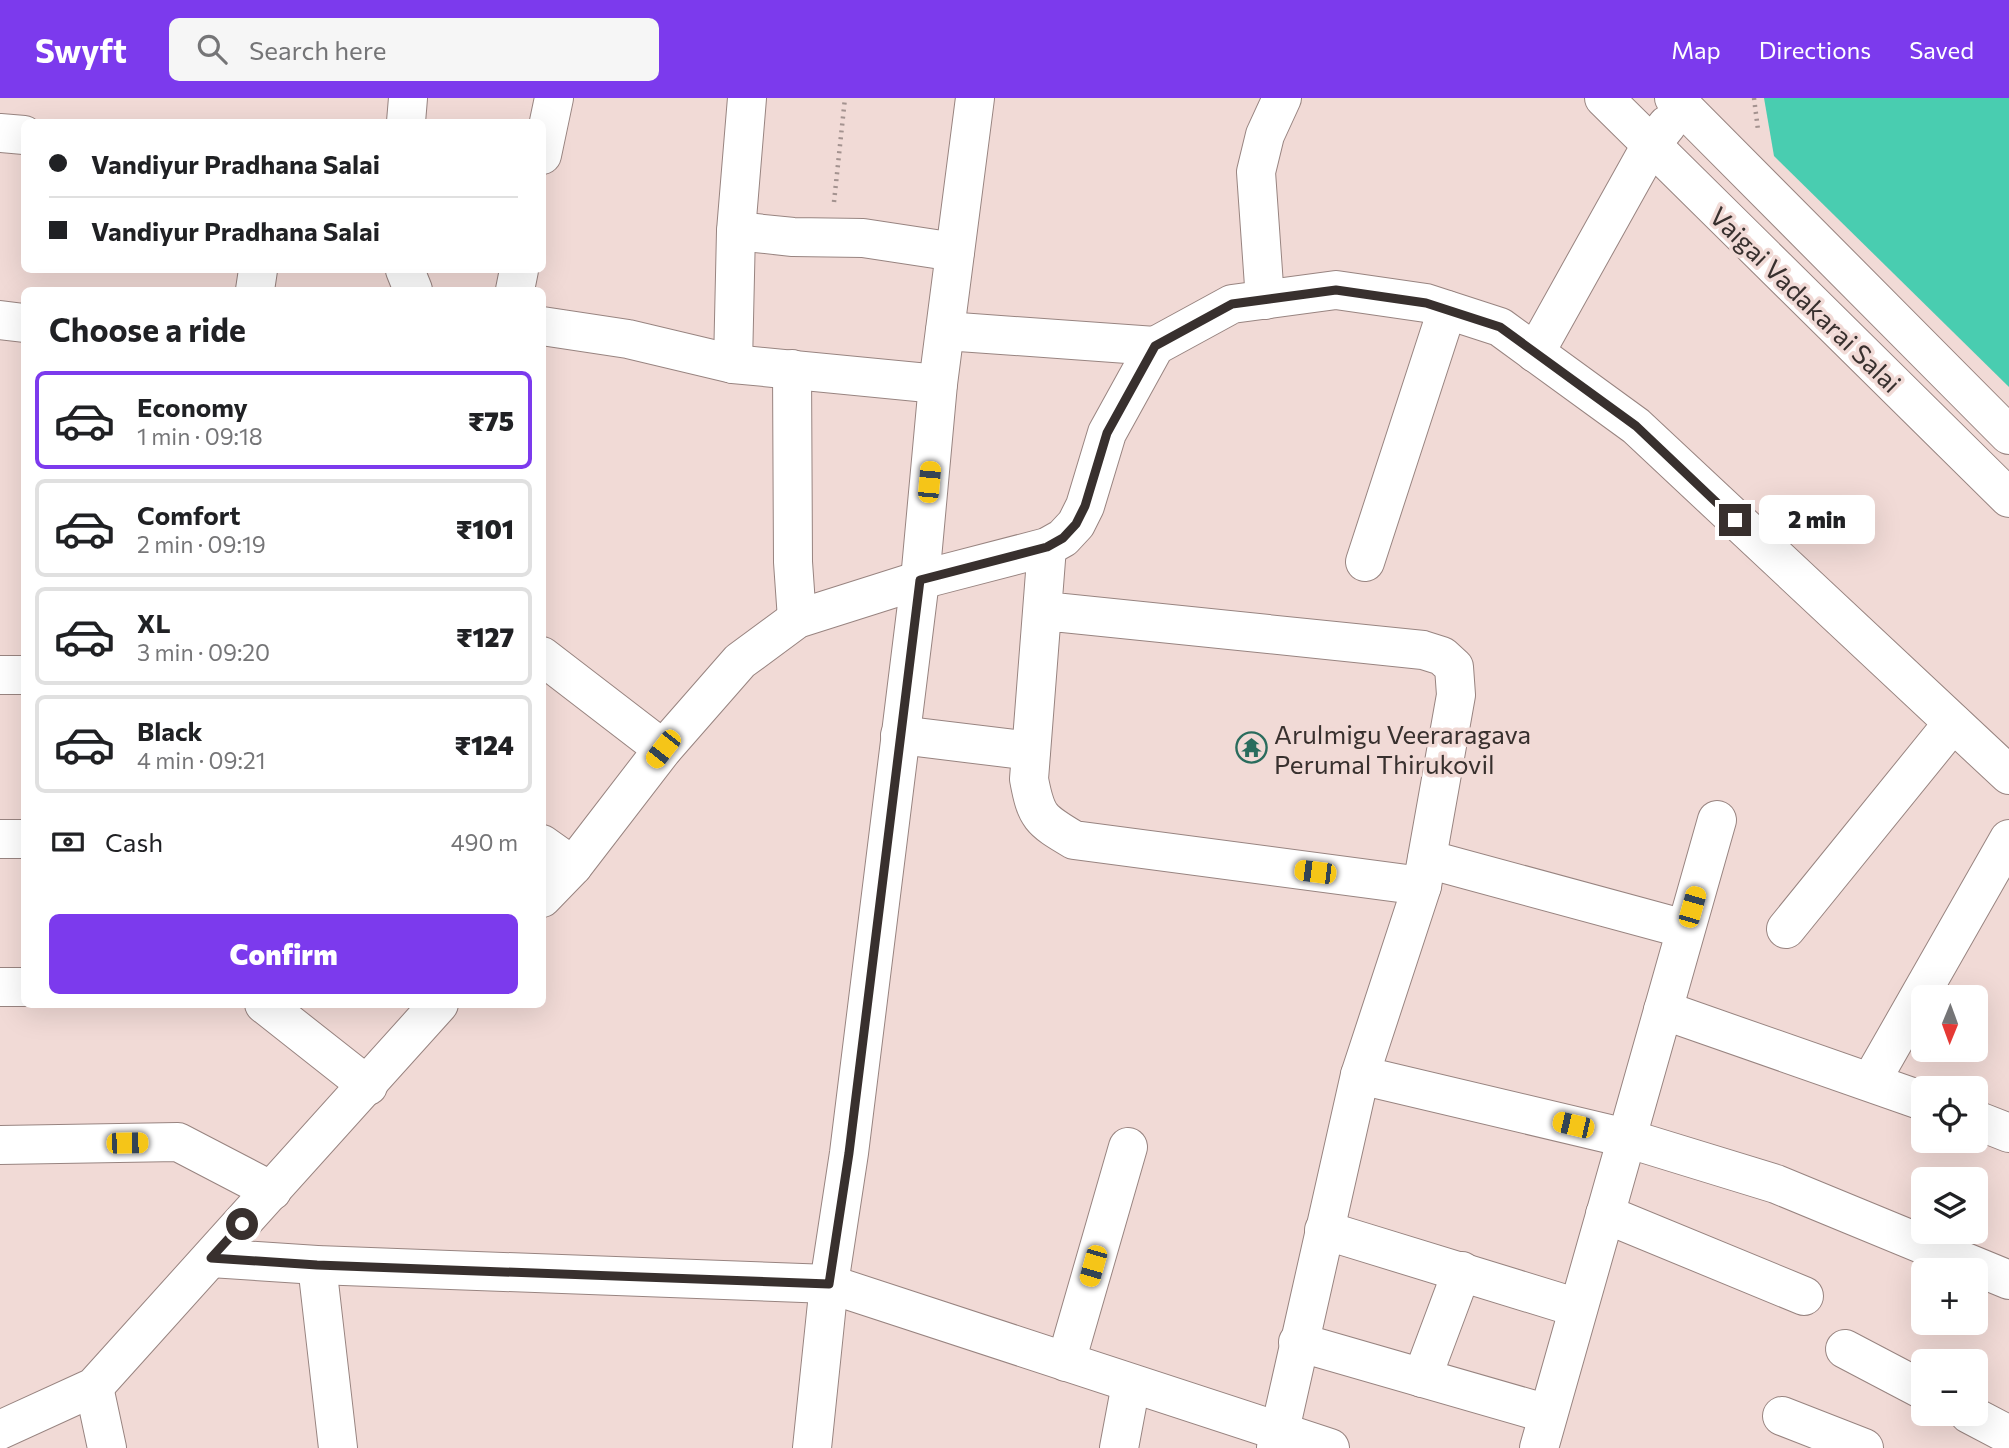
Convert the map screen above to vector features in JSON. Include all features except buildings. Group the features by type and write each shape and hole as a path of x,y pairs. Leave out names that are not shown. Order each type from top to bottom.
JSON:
{"street":[{"path":"406,119 408,98"},
{"path":"546,136 554,98"},
{"path":"733,363 736,230 747,98"},
{"path":"812,1448 829,1284 851,1140 920,580 938,383 975,98"},
{"path":"1265,300 1256,172 1265,135 1282,98"},
{"name":"Vaigai Vadakarai Salai","path":"1604,98 2009,498"},
{"path":"1535,353 1651,145 1678,102"},
{"name":"Vaigai Vadakarai Salai","path":"1678,102 2009,435"},
{"path":"0,133 21,135"},
{"path":"736,230 863,238 955,252"},
{"path":"546,894 573,866 663,749 740,661 797,619 920,580 1047,547 1063,538 1076,524 1085,506 1107,433 1155,346 1232,304 1336,290 1426,303 1500,327 1636,426 2009,775"},
{"path":"1365,562 1447,310"},
{"path":"0,320 21,323"},
{"path":"546,327 628,339 733,363 938,383"},
{"path":"945,331 1155,346"},
{"path":"792,369 793,562 797,619"},
{"path":"1047,547 1029,779 1034,808 1048,825 1074,840 1425,873 1685,929"},
{"path":"1044,611 1423,650 1442,656 1454,667 1456,695 1425,873 1360,1074 1277,1441"},
{"path":"546,659 663,749"},
{"path":"0,675 21,675"},
{"path":"1786,929 1953,723"},
{"path":"900,735 1031,751"},
{"path":"1298,1342 1422,1378 1543,1431 1717,820"},
{"path":"0,839 21,839"},
{"path":"1871,1081 2009,839"},
{"path":"546,847 573,866"},
{"path":"0,987 21,987"},
{"path":"269,1008 368,1086"},
{"path":"0,1430 94,1387 436,1008"},
{"path":"1663,1010 1911,1096"},
{"path":"1360,1074 1626,1138 1776,1184 2009,1280"},
{"path":"1988,1124 2009,1132"},
{"path":"0,1145 178,1142 272,1191"},
{"path":"1066,1362 1128,1147"},
{"path":"1605,1214 1804,1296"},
{"path":"1324,1230 1578,1308"},
{"path":"211,1258 317,1265 829,1284 1131,1384 1277,1441 1330,1448"},
{"path":"317,1265 338,1448"},
{"path":"1422,1378 1462,1271"},
{"path":"1845,1349 1911,1384"},
{"path":"1119,1448 1131,1384"},
{"path":"94,1387 107,1448"},
{"path":"1782,1416 1864,1448"},
{"path":"1988,1424 2009,1435"},
{"path":"2007,1448 2009,1443"}],"path":[{"path":"830,238 845,98"},
{"path":"1754,98 1759,136"}],"shaded area":[{"path":"1764,98 2009,98 2009,387 1774,156"}],"place":[{"name":"Arulmigu Veeraragava Perumal Thirukovil","path":"1251,748"}],"route":[{"path":"242,1224 211,1258 317,1265 829,1284 849,1153 920,580 1047,547 1063,538 1076,524 1085,506 1107,433 1155,346 1232,304 1336,290 1426,303 1500,327 1636,426 1735,520"}]}
